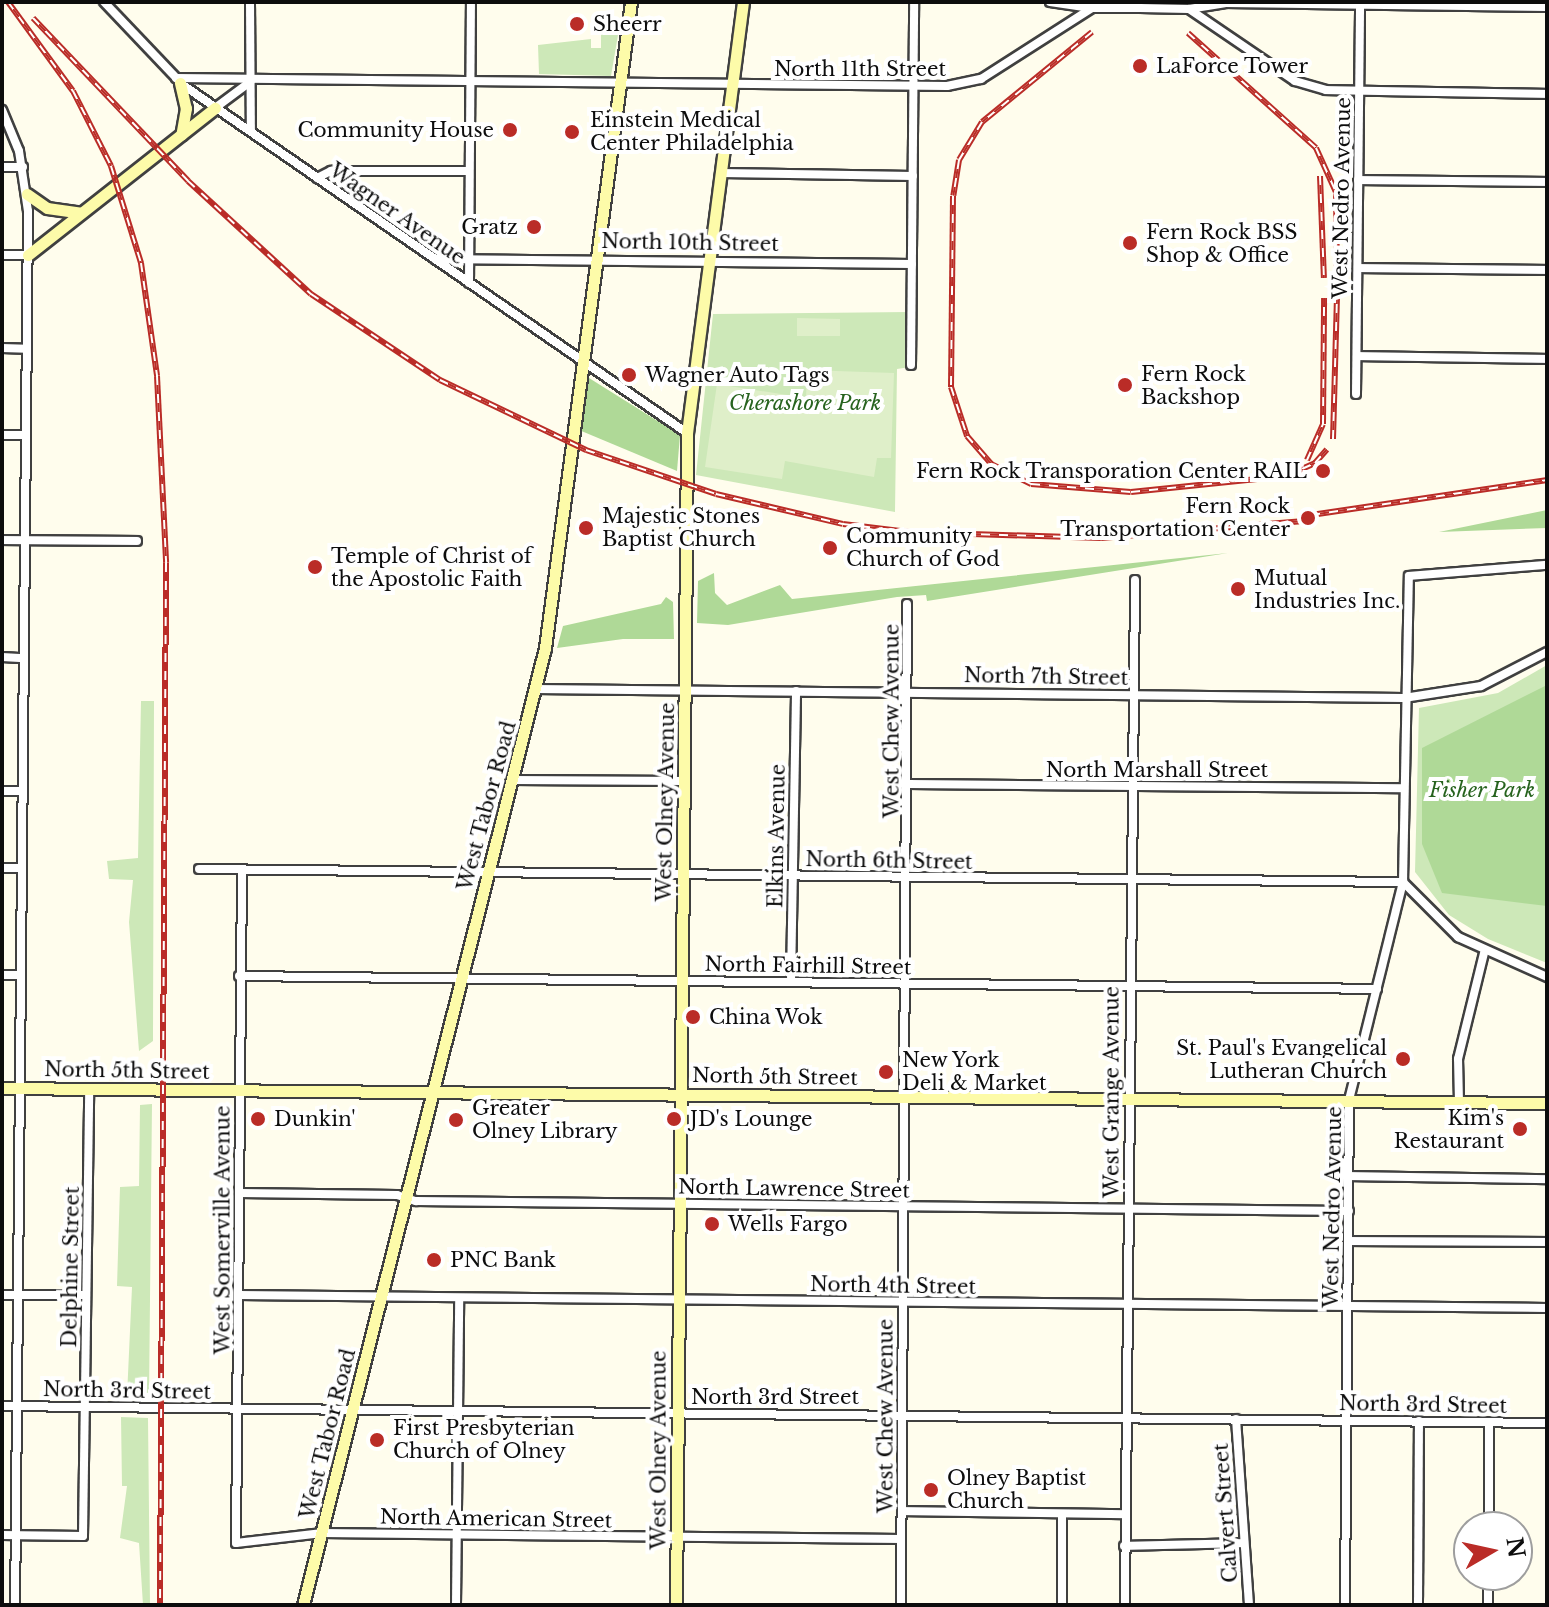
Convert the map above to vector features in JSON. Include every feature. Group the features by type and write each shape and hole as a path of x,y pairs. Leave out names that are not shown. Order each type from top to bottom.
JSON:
{"street":[{"name":"Wagner Avenue","path":"104,2 178,80 215,108 687,433"},
{"path":"250,2 251,131"},
{"path":"469,283 471,2"},
{"name":"West Tabor Road","path":"303,1605 545,648 631,2"},
{"name":"West Olney Avenue","path":"676,1605 687,433 743,2"},
{"path":"911,365 914,2"},
{"path":"1050,2 1092,8 1140,5 1189,9 1225,3 1547,7"},
{"name":"West Nedro Avenue","path":"1356,394 1360,4"},
{"name":"North 11th Street","path":"178,80 915,87 981,79 1092,8"},
{"path":"1189,9 1295,81 1359,93 1547,94"},
{"path":"178,80 186,108 181,135"},
{"path":"2,255 28,255 250,82"},
{"path":"2,110 23,167 27,194 28,255 15,1605"},
{"path":"2,167 23,167"},
{"path":"317,178 331,171 468,171"},
{"path":"721,173 913,176"},
{"path":"1358,180 1547,182"},
{"path":"27,194 47,208 81,213"},
{"name":"North 10th Street","path":"434,259 912,264"},
{"path":"1358,268 1547,270"},
{"path":"2,348 26,349"},
{"path":"1357,356 1547,359"},
{"path":"2,435 26,435"},
{"path":"2,540 137,541"},
{"name":"West Nedro Avenue","path":"1345,1605 1349,1100 1403,882 1404,698 1409,576 1547,565"},
{"name":"West Grange Avenue","path":"1125,1605 1135,580"},
{"name":"West Chew Avenue","path":"901,1605 909,784 907,604"},
{"name":"North 7th Street","path":"535,689 1404,698 1481,686 1547,652"},
{"path":"2,657 24,658"},
{"name":"Elkins Avenue","path":"791,981 796,691"},
{"path":"513,780 684,781"},
{"name":"North Marshall Street","path":"909,784 1404,788"},
{"path":"2,791 22,791"},
{"path":"2,868 22,868"},
{"name":"North 6th Street","path":"199,869 1403,882"},
{"name":"West Somerville Avenue","path":"236,1541 242,870"},
{"path":"1403,882 1438,920 1484,953 1547,977"},
{"path":"1459,1102 1458,1059 1484,953"},
{"path":"2,975 21,975"},
{"name":"North Fairhill Street","path":"239,976 1377,989"},
{"name":"North 5th Street","path":"2,1088 1547,1103"},
{"name":"Delphine Street","path":"16,1535 83,1536 89,1088"},
{"path":"1350,1176 1547,1179"},
{"name":"North Lawrence Street","path":"240,1193 679,1204 1349,1211"},
{"path":"1349,1241 1547,1242"},
{"path":"2,1295 86,1295"},
{"name":"North 4th Street","path":"239,1295 1547,1308"},
{"path":"456,1605 459,1299"},
{"name":"North 3rd Street","path":"2,1406 1547,1423"},
{"name":"Calvert Street","path":"1236,1419 1249,1605"},
{"path":"1418,1605 1419,1421"},
{"path":"1489,1422 1489,1511"},
{"path":"902,1511 1124,1514"},
{"path":"1062,1514 1062,1605"},
{"name":"North American Street","path":"236,1541 322,1533 901,1539"},
{"path":"2,1535 16,1535"},
{"path":"1124,1546 1244,1543"}],"green space":[{"path":"601,32 618,35 611,76 539,74 538,45 591,39 591,48 601,48"},
{"name":"Cherashore Park","path":"909,312 910,367 897,369 895,512 696,475 713,314"},
{"path":"797,318 840,319 840,336 797,336"},
{"path":"807,370 894,373 891,458 877,458 874,477 785,461 782,479 705,467 717,384 806,398"},
{"path":"589,378 680,435 677,471 579,430"},
{"path":"1547,510 1547,528 1439,532"},
{"path":"1228,553 927,601 926,595 897,597 728,625 697,623 698,581 714,573 715,593 727,605 780,585 792,599"},
{"path":"666,597 673,602 674,639 623,639 557,648 563,626 661,604"},
{"name":"Fisher Park","path":"1547,665 1547,963 1488,939 1449,915 1415,872 1419,708 1498,693"},
{"name":"Fisher Park","path":"1547,685 1547,906 1442,893 1422,844 1422,748"},
{"path":"141,701 154,701 153,1041 139,1051 129,922 133,880 109,879 107,861 138,858"},
{"path":"152,1104 149,1397 127,1396 132,1287 117,1286 120,1187 139,1186 140,1105"},
{"path":"121,1417 148,1418 150,1605 143,1605 139,1543 120,1538 127,1486 122,1486"}],"railway":[{"path":"8,2 73,91 111,166 141,263 157,376 166,563 160,1605"},
{"path":"33,18 188,181 311,294 440,380 586,450 716,494 843,524 909,532 1101,538 1304,521"},
{"path":"1092,32 982,122 959,160 953,196 951,387 967,436 991,464 1031,484 1131,492 1286,476 1315,463 1327,449"},
{"path":"1188,33 1316,148 1336,192 1337,278"},
{"path":"1320,176 1324,278"},
{"path":"1307,460 1323,424 1324,298"},
{"path":"1333,439 1337,298"},
{"path":"1311,515 1547,480"}],"place":[{"name":"Sheerr","path":"577,24"},
{"name":"LaForce Tower","path":"1140,66"},
{"name":"Community House","path":"510,130"},
{"name":"Einstein Medical Center Philadelphia","path":"572,132"},
{"name":"Gratz","path":"534,227"},
{"name":"Fern Rock BSS Shop & Office","path":"1130,243"},
{"name":"Wagner Auto Tags","path":"629,375"},
{"name":"Fern Rock Backshop","path":"1125,385"},
{"name":"Fern Rock Transporation Center RAIL","path":"1323,471"},
{"name":"Fern Rock Transportation Center","path":"1308,518"},
{"name":"Majestic Stones Baptist Church","path":"586,528"},
{"name":"Community Church of God","path":"830,548"},
{"name":"Temple of Christ of the Apostolic Faith","path":"315,567"},
{"name":"Mutual Industries Inc.","path":"1238,589"},
{"name":"China Wok","path":"693,1017"},
{"name":"St. Paul's Evangelical Lutheran Church","path":"1403,1059"},
{"name":"New York Deli & Market","path":"886,1072"},
{"name":"Dunkin'","path":"258,1119"},
{"name":"JD's Lounge","path":"674,1119"},
{"name":"Greater Olney Library","path":"456,1120"},
{"name":"Kim's Restaurant","path":"1520,1129"},
{"name":"Wells Fargo","path":"712,1224"},
{"name":"PNC Bank","path":"434,1260"},
{"name":"First Presbyterian Church of Olney","path":"377,1440"},
{"name":"Olney Baptist Church","path":"931,1490"}]}
